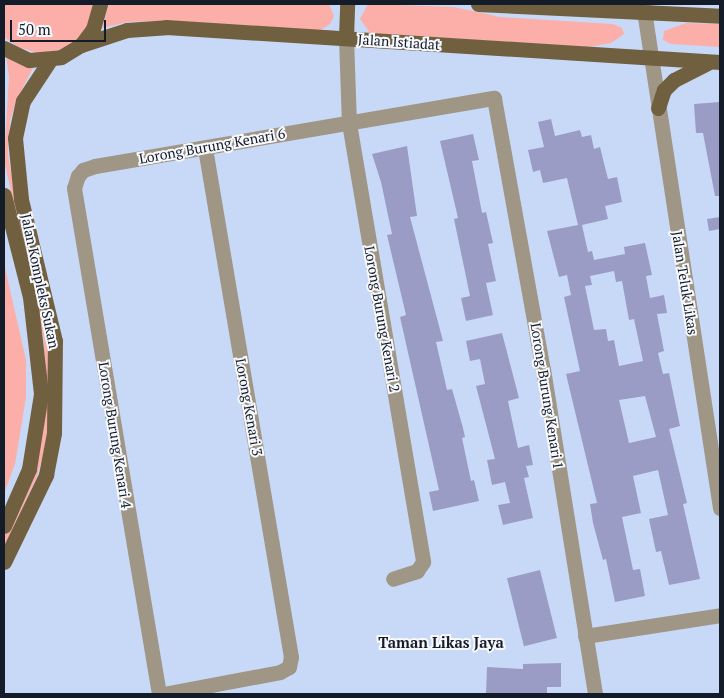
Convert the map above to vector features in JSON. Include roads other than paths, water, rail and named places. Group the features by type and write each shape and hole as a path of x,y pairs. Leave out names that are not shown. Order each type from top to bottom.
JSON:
{"main road":[{"path":"81,45 93,29 100,4"},
{"path":"346,38 347,4"},
{"path":"478,4 558,10 643,8 686,15 720,16"},
{"path":"558,10 576,4"},
{"path":"664,4 686,15"},
{"name":"Jalan Istiadat","path":"50,60 81,45 111,34 145,28 346,38 715,62"},
{"path":"4,48 28,60 50,60"},
{"name":"Jalan Kompleks Sukan","path":"4,562 46,475 54,433 55,340 22,199 15,138 23,101 50,60"},
{"path":"658,108 664,90 674,80 715,62"},
{"name":"Jalan Kompleks Sukan","path":"4,195 30,297 38,342 41,394 29,469 4,526"}],"street":[{"name":"Jalan Teluk Likas","path":"643,8 720,508"},
{"name":"Lorong Burung Kenari 2","path":"346,38 348,123 422,562 417,572 393,579"},
{"name":"Lorong Burung Kenari 6","path":"78,176 83,170 96,166 494,98"},
{"name":"Lorong Burung Kenari 1","path":"494,98 543,369 585,636 590,693"},
{"name":"Lorong Kenari 3","path":"163,694 280,672 289,667 291,657 205,148"},
{"name":"Lorong Burung Kenari 4","path":"78,176 74,188 159,694"},
{"path":"585,636 720,615"}],"district":[{"name":"Taman Likas Jaya","path":"441,643"}]}
